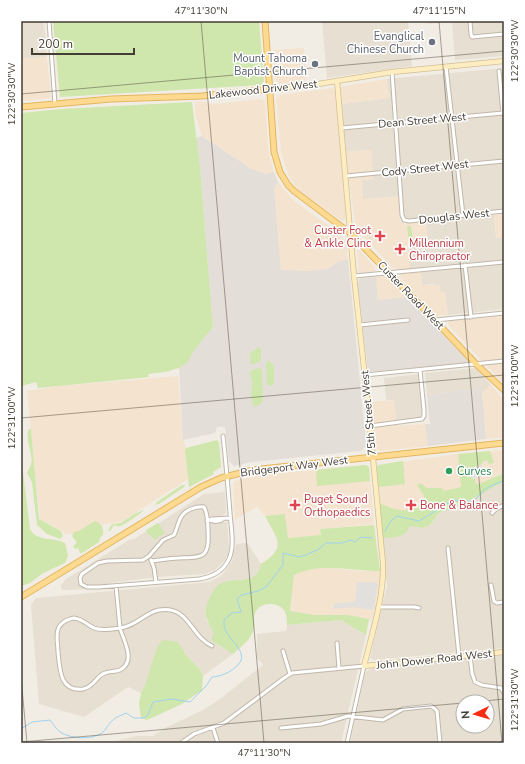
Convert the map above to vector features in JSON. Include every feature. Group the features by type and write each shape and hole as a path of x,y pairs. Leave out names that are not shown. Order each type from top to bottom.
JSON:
{"main road":[{"name":"Custer Road West","path":"265,21 274,152 280,172 288,185 350,233 504,390"},
{"name":"Lakewood Drive West","path":"21,107 111,99 185,97 270,89"},
{"name":"Bridgeport Way West","path":"21,597 201,488 227,476 252,470 504,443"}],"street":[{"path":"49,21 55,104"},
{"path":"470,21 472,37 504,34"},
{"name":"Lakewood Drive West","path":"270,89 337,81 392,72 504,61"},
{"path":"446,67 463,215"},
{"path":"499,71 503,113"},
{"path":"392,72 399,171"},
{"name":"75th Street West","path":"337,81 354,276 383,569 382,587 378,607 347,743"},
{"name":"Dean Street West","path":"342,128 503,113"},
{"name":"Cody Street West","path":"346,176 504,161"},
{"name":"Douglas West","path":"399,171 402,216 404,220 409,221 504,211"},
{"path":"354,276 504,262"},
{"path":"465,266 471,317"},
{"path":"436,320 504,313"},
{"path":"360,325 408,320"},
{"path":"365,376 504,362"},
{"path":"370,426 420,420 424,417 420,370"},
{"path":"151,561 201,556 209,544 209,521 204,507 201,506 186,512 181,516 174,536 161,541 148,557 139,561 101,561 83,572 80,579 81,584 86,587 116,586 199,579 216,574 225,566 231,554 232,541 223,436"},
{"path":"492,513 504,505"},
{"path":"209,521 212,519 230,518"},
{"path":"448,548 460,656"},
{"path":"148,557 154,568 156,582"},
{"path":"491,585 492,596 495,602 504,602"},
{"path":"116,586 120,628 128,654 127,662 123,668 118,671 102,674 91,686 85,689 73,688 62,678 57,640 58,629 62,624 70,619 76,618 83,620 96,629 120,628 134,624 154,612 170,610 182,615 200,638 212,646"},
{"path":"378,607 419,608"},
{"path":"337,643 339,668"},
{"path":"283,651 290,674"},
{"name":"John Dower Road West","path":"364,666 504,652"},
{"path":"470,655 473,679 475,682 482,685 501,688 504,693"},
{"path":"181,743 194,734 213,728 234,717 290,674 305,671 364,666"},
{"path":"281,728 317,725 353,716 382,720 403,709 429,706 435,708 437,713 440,743"},
{"path":"213,728 218,743"}],"shaded area":[{"path":"21,21 44,21 47,57 21,59"},
{"path":"322,21 408,21 412,66 327,78"},
{"path":"428,21 504,21 504,56 455,60 452,22 428,24"},
{"path":"304,48 306,81 279,84 275,78 273,50"},
{"path":"47,57 51,98 21,101 21,59"},
{"path":"504,68 504,209 409,219 404,217 403,196 363,199 362,180 373,179 371,150 345,152 342,104 389,98 387,79"},
{"path":"387,79 389,98 342,104 340,87"},
{"path":"332,88 335,90 346,217 342,221 296,187 289,176 281,153 276,98 280,95"},
{"path":"260,99 265,102 268,150 274,172 266,174 250,168 202,136 196,118 195,102 215,104"},
{"path":"202,136 250,168 265,174 274,172 278,182 274,188 281,270 308,271 328,269 340,261 348,259 366,443 366,446 361,451 251,462 234,466 229,461 225,427 217,427 215,433 183,440 179,368 188,362 193,352 213,327 200,167 196,138"},
{"path":"371,150 373,179 362,180 363,199 398,197 400,221 406,225 407,223 426,221 428,245 409,246 410,269 397,269 392,267 356,229 345,152"},
{"path":"278,182 293,200 329,226 346,242 348,259 340,261 328,269 308,271 281,270 274,188"},
{"path":"504,214 504,237 496,238 494,215"},
{"path":"494,215 496,238 504,237 504,260 410,269 409,246 428,245 426,221"},
{"path":"357,250 359,250 375,267 375,271 359,273"},
{"path":"504,264 504,309 448,315 445,292 440,292 433,284 422,285 421,272"},
{"path":"421,272 422,285 440,285 440,292 445,292 448,315 437,316 399,276 401,274"},
{"path":"386,276 406,297 378,300 376,277"},
{"path":"376,277 378,300 406,297 471,363 368,372 357,282 361,278"},
{"path":"504,316 504,384 450,327 448,323 450,321"},
{"path":"476,368 491,385 482,393 479,393 478,388 427,395 425,373"},
{"path":"419,374 423,413 419,419 396,421 394,400 386,400 384,378"},
{"path":"178,376 183,440 186,448 188,479 121,522 90,526 80,533 64,534 63,531 40,519 27,391 59,386"},
{"path":"491,385 504,401 504,437 486,439 482,393"},
{"path":"478,388 479,393 482,393 486,439 428,446 425,424 430,424 427,395"},
{"path":"394,400 397,426 425,424 428,446 380,451 375,447 370,402"},
{"path":"504,450 504,473 497,475 487,483 382,520 377,468 378,465 458,454"},
{"path":"482,464 483,470 486,470 487,473 483,476 472,479 470,469"},
{"path":"367,465 369,468 374,524 320,529 321,535 288,538 285,514 265,516 257,507 234,520 233,485 235,481 257,475"},
{"path":"504,482 504,648 373,660 370,658 387,586 382,538 410,525 423,528 430,525 439,513 476,497"},
{"path":"225,492 226,513 222,516 215,517 215,522 227,522 229,547 225,560 215,570 205,574 157,577 110,583 109,586 100,587 100,589 63,590 61,588 61,585 66,579 129,540 134,539 204,494"},
{"path":"236,544 248,544 261,564 260,571 256,576 249,579 226,582 206,619 214,634 217,645 225,648 233,654 203,676 200,669 187,656 178,642 146,683 141,693 128,687 84,717 39,704 31,605 36,598 209,582 221,576 228,567 232,561"},
{"path":"329,568 380,571 380,584 372,620 348,615 315,615 290,611 294,575 301,571"},
{"path":"357,583 378,583 373,610 353,607 333,609 334,603 355,602"},
{"path":"341,620 366,635 341,743 112,743 137,736 153,736 165,728 203,710 220,699 263,665 257,658 257,634 286,631 287,625"},
{"path":"504,655 504,743 350,743 365,674 373,668"}],"green space":[{"path":"53,21 259,21 264,81 261,85 60,97"},
{"path":"192,102 200,167 213,327 193,352 188,362 179,368 165,372 148,374 149,377 38,388 36,382 21,386 21,113 61,109"},
{"path":"407,226 411,226 413,243 422,243 422,245 409,246"},
{"path":"259,347 261,350 261,361 251,365 250,353"},
{"path":"268,360 274,365 274,384 270,386 267,384 266,364"},
{"path":"258,368 262,369 263,400 262,403 255,407 251,396 252,383 250,373 252,370"},
{"path":"29,429 31,429 39,519 61,531 63,536 60,539 47,534 37,525 32,482 27,473 32,460 28,437"},
{"path":"217,440 219,443 221,467 213,472 214,474 189,487 185,451 186,448"},
{"path":"490,451 494,463 489,464 487,460 470,469 472,479 475,479 476,484 479,484 504,473 504,482 477,497 439,513 430,525 423,528 410,526 402,535 382,538 378,503 397,510 407,510 425,502 424,496 417,485 420,483 427,488 442,488 444,491 461,487 458,454"},
{"path":"21,456 30,529 36,536 41,538 65,543 68,556 65,563 43,573 30,583 21,586"},
{"path":"403,461 405,484 379,487 378,465"},
{"path":"365,465 369,467 370,481 317,486 316,470"},
{"path":"182,485 185,485 159,504 155,505 157,502"},
{"path":"144,510 125,524 118,526 114,525 110,531 108,531 112,524 121,523 134,514"},
{"path":"285,514 288,538 321,535 320,529 374,525 380,571 325,568 304,571 294,575 290,611 315,615 348,615 369,619 366,635 341,620 287,625 287,617 284,610 277,605 268,604 257,609 254,615 254,628 251,636 233,654 212,641 214,634 206,617 207,604 214,590 220,584 245,580 255,576 259,571 261,564 275,553 278,542 265,516"},
{"path":"95,521 102,526 103,535 101,536 99,542 80,553 78,548 75,549 73,546 77,543 72,536 74,532 79,531"},
{"path":"158,523 165,534 159,536 156,540 148,534 146,530"},
{"path":"163,640 178,642 187,656 200,669 203,676 202,690 182,704 147,720 141,718 139,704 141,693 146,683 157,647"}],"waterway":[{"path":"385,531 391,521 397,516 419,521 453,500 473,502 485,489 504,480"},
{"path":"21,729 32,722 50,720 60,732 70,736 87,738 102,733 114,719 126,713 134,718 144,718 148,715 153,702 172,699 190,702 206,686 212,677 228,672 237,666 241,661 242,656 238,647 227,634 224,627 224,620 232,613 241,612 237,599 242,595 258,591 266,587 283,565 283,553 299,557 319,549 326,543 342,543 350,540 355,542 361,537 372,538"}],"place":[{"name":"Evanglical Chinese Church","path":"432,42"},
{"name":"Mount Tahoma Baptist Church","path":"315,64"},
{"name":"Custer Foot & Ankle Clinc","path":"380,236"},
{"name":"Millennium Chiropractor","path":"400,249"},
{"name":"Curves","path":"449,471"},
{"name":"Puget Sound Orthopaedics","path":"295,505"},
{"name":"Bone & Balance","path":"411,505"}]}
